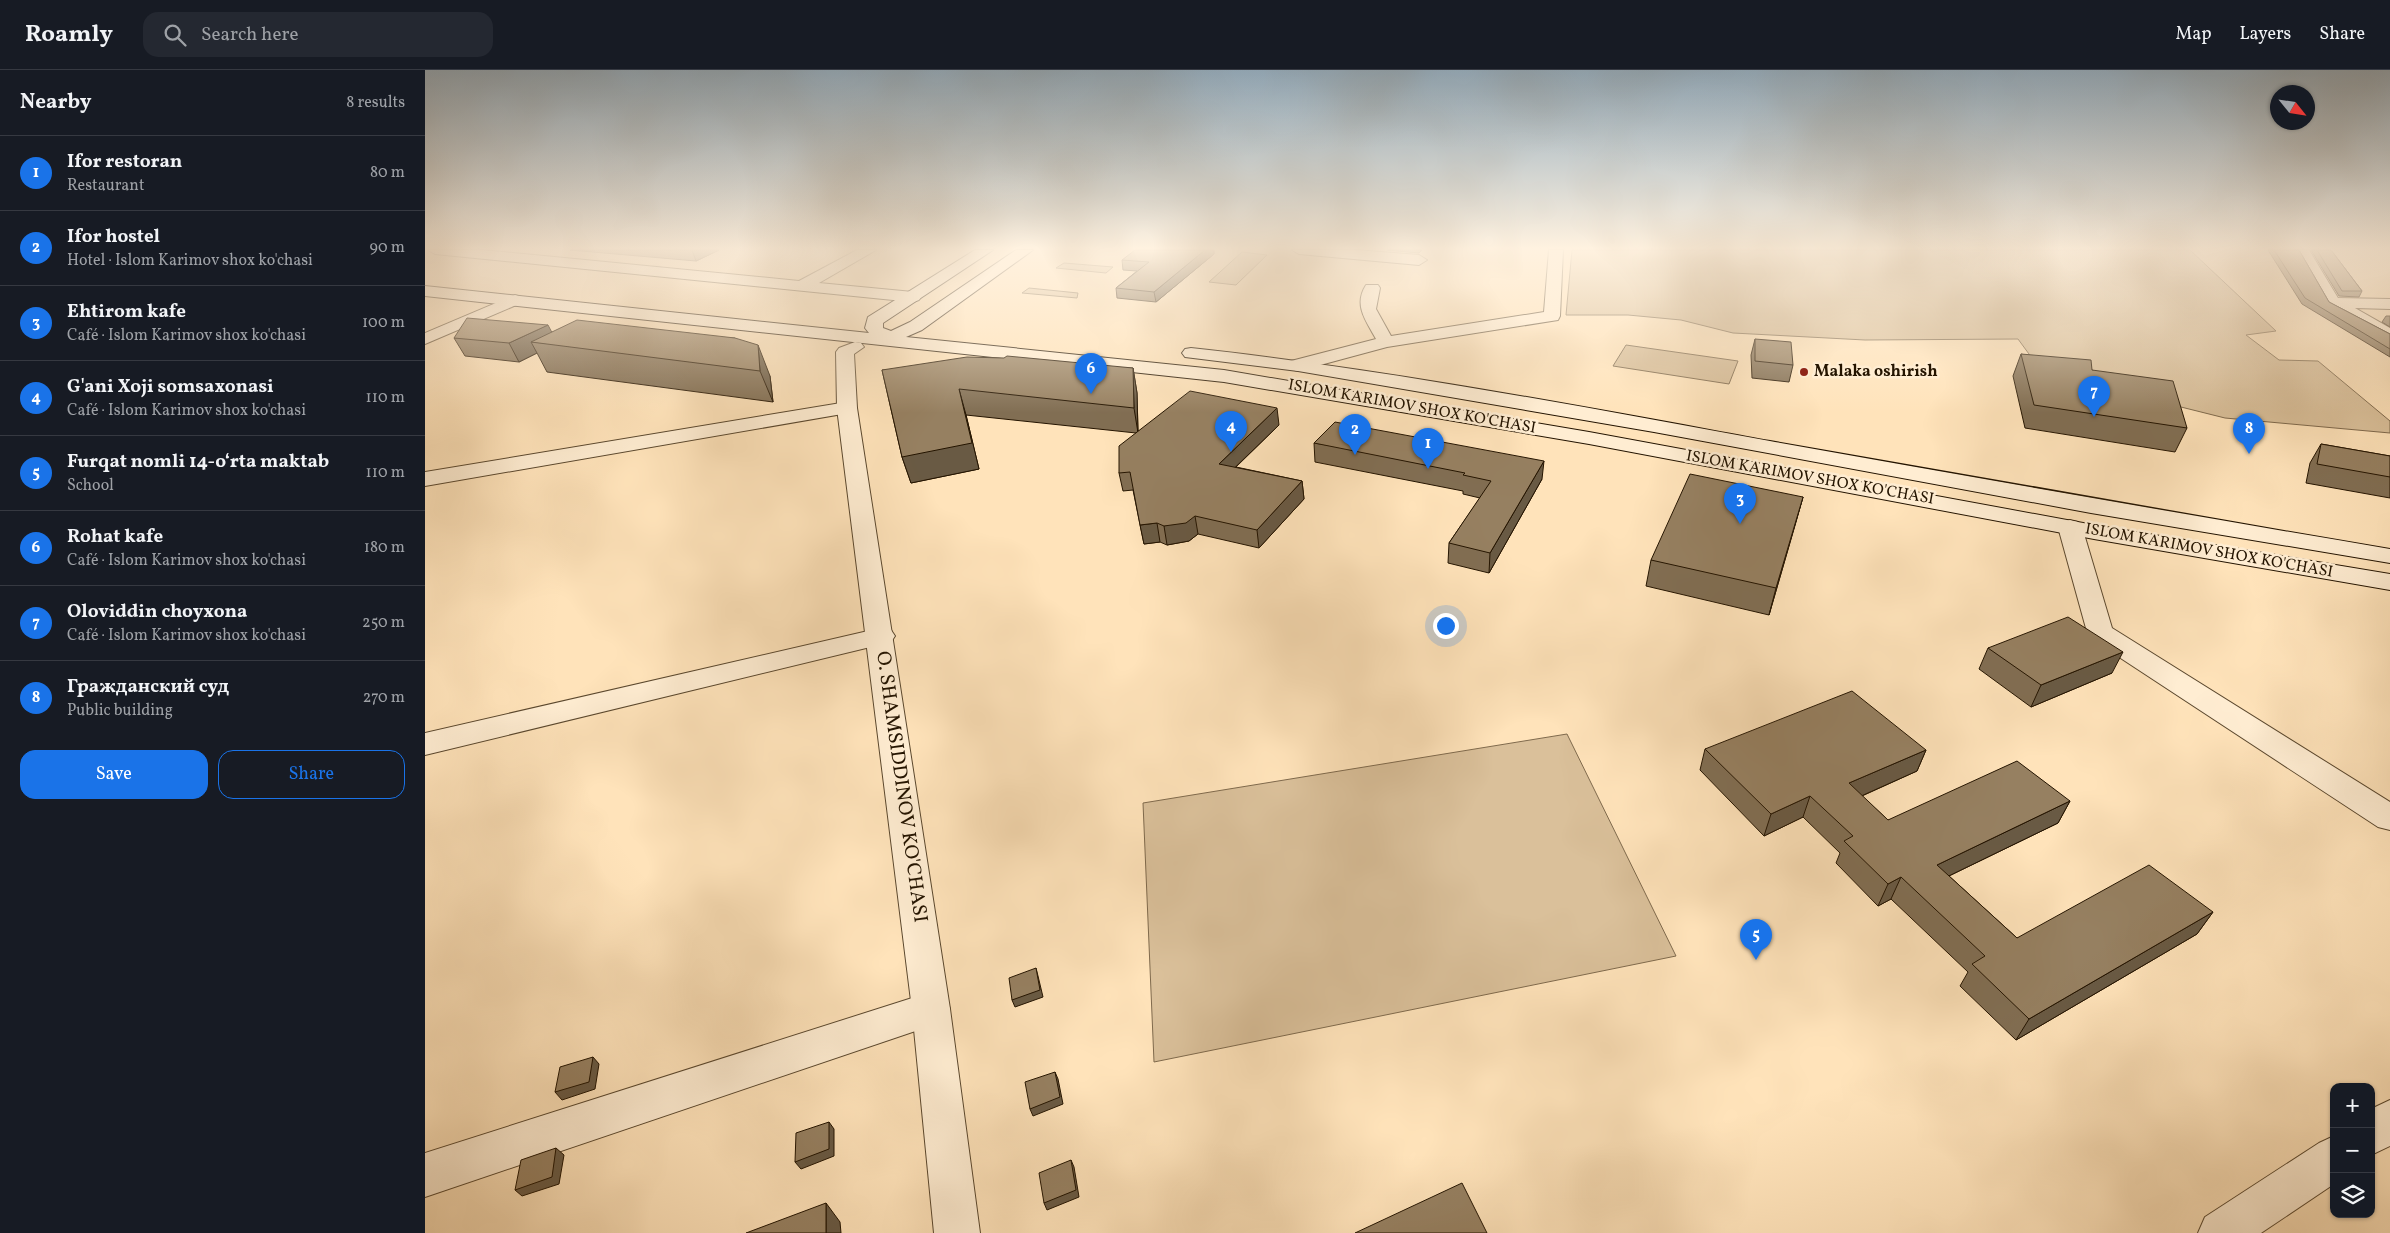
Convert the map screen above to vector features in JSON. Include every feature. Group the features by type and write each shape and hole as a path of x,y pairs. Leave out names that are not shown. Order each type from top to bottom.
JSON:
{"main road":[{"path":"425,339 505,304"},
{"name":"ISLOM KARIMOV SHOX KO'CHASI","path":"550,304 853,341 900,336 1082,342"},
{"name":"ISLOM KARIMOV SHOX KO'CHASI","path":"703,304 874,321 900,336 1224,376 1418,408 2082,529 2390,582"},
{"path":"853,341 874,321 901,304"},
{"path":"874,321 874,328 877,332 900,336 946,304"},
{"path":"1369,304 1368,310 1386,342"},
{"path":"1298,365 1386,342 1552,316 1553,304"},
{"path":"2337,304 2390,335"},
{"name":"O. SHAMSIDDINOV KO'CHASI","path":"853,341 845,352 847,408 881,636 931,1009 957,1233"},
{"name":"ISLOM KARIMOV SHOX KO'CHASI","path":"1170,351 1298,365 1859,463 2091,506 2390,556"},
{"path":"425,479 847,408"},
{"path":"1854,486 1869,486 1879,482 1881,479 1880,475 1873,468 1859,463"},
{"path":"2091,506 2070,508 2069,516 2082,529 2100,632 2390,818"},
{"path":"425,744 881,636"},
{"path":"425,1175 931,1009"},
{"path":"2375,1131 2390,1122"},
{"path":"2221,1233 2330,1161"}],"shaded area":[{"path":"1567,304 2248,304 2276,331 2246,335 2279,360 2318,361 2390,421 2390,433 2225,418 2081,382 2048,380 2018,339 1865,340 1733,333 1681,320 1628,315 1566,315"},
{"path":"1626,345 1738,361 1729,384 1613,366"},
{"path":"1567,734 1676,956 1154,1062 1143,803"}],"building":[{"path":"2315,304 2333,304 2390,334 2390,349"},
{"path":"467,318 548,325 509,343 454,338"},
{"path":"577,320 735,338 758,345 760,371 531,342"},
{"path":"1755,339 1791,342 1793,365 1755,361"},
{"path":"2021,354 2091,360 2092,370 2173,381 2187,428 2034,405"},
{"path":"1007,356 1133,368 1134,408 959,389 972,443 902,457 882,370 967,357 1004,358"},
{"path":"1190,391 1277,408 1219,464 1302,481 1257,530 1195,516 1186,523 1164,526 1157,523 1140,525 1130,472 1119,473 1119,446"},
{"path":"1335,422 1544,461 1490,553 1449,543 1491,481 1463,475 1465,473 1314,443"},
{"path":"2321,444 2390,456 2390,477 2317,464"},
{"path":"1690,474 1803,497 1776,588 1651,560"},
{"path":"2068,617 2123,652 2041,685 1988,648"},
{"path":"1852,691 1926,750 1849,783 1888,820 2017,761 2070,801 1937,865 2017,938 2149,865 2213,912 2029,1019 1972,964 1985,956 1901,877 1888,884 1844,841 1853,836 1810,796 1771,814 1705,749"},
{"path":"1036,968 1040,990 1012,1000 1009,978"},
{"path":"593,1057 589,1082 555,1092 560,1067"},
{"path":"1055,1072 1060,1097 1030,1109 1025,1082"},
{"path":"829,1122 829,1149 795,1162 796,1133"},
{"path":"556,1148 552,1177 515,1190 521,1160"},
{"path":"1071,1160 1076,1190 1044,1203 1039,1173"},
{"path":"1462,1183 1487,1233 1355,1233"},
{"path":"826,1203 826,1233 746,1233"}],"place":[{"name":"Malaka oshirish","path":"1804,372"},
{"name":"Rohat kafe","path":"1091,394"},
{"name":"Oloviddin choyxona","path":"2094,417"},
{"name":"G'ani Xoji somsaxonasi","path":"1231,452"},
{"name":"Гражданский суд","path":"2249,454"},
{"name":"Ifor hostel","path":"1355,455"},
{"name":"Ifor restoran","path":"1428,469"},
{"name":"Ehtirom kafe","path":"1740,524"},
{"name":"Furqat nomli 14-oʻrta maktab","path":"1756,960"}]}
